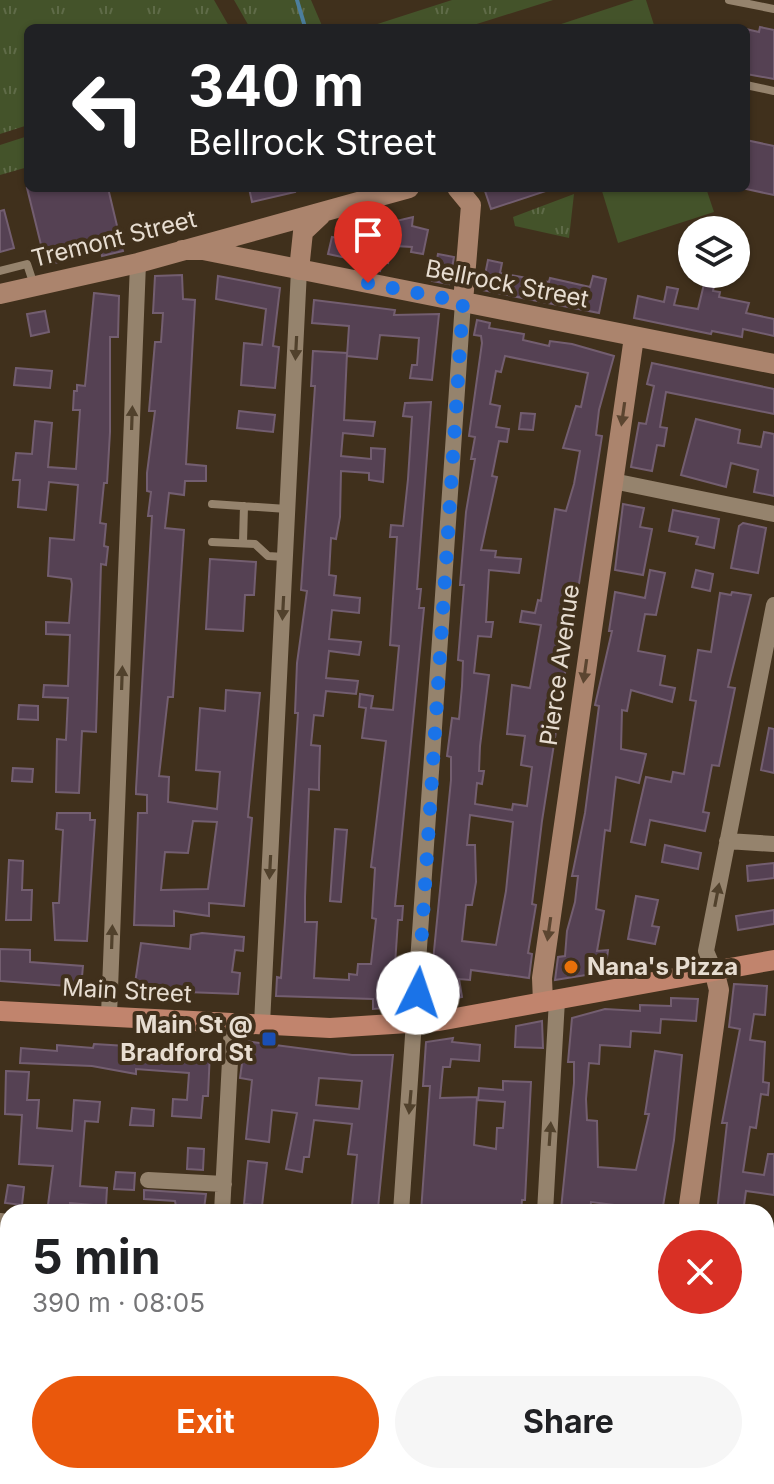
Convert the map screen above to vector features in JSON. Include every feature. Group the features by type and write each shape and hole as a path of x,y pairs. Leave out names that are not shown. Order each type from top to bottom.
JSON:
{"main road":[{"name":"Main Street","path":"0,1011 352,1028 416,1024 774,960"}],"street":[{"name":"Tremont Street","path":"0,294 138,263 334,209 379,192"},
{"path":"402,1204 471,205 460,192"},
{"name":"Tremont Street","path":"299,270 303,232 314,219 334,209"},
{"name":"Bellrock Street","path":"182,250 203,250 774,364"},
{"path":"109,1015 138,263"},
{"path":"262,1024 299,270"},
{"name":"Pierce Avenue","path":"550,1001 542,978 634,337"},
{"path":"613,481 774,514"},
{"path":"689,1204 719,990 706,951 774,605"},
{"path":"727,841 774,844"},
{"path":"545,1204 550,1001"},
{"path":"223,1204 232,1023"},
{"path":"148,1180 224,1184"}],"lane":[{"path":"729,0 774,9"},
{"path":"750,86 774,91"},
{"path":"0,271 27,264 34,286"},
{"path":"212,504 288,509"},
{"path":"243,543 244,506"},
{"path":"212,542 260,545 268,556 285,557"}],"green space":[{"path":"0,0 214,0 228,24 24,24 24,126 0,134"},
{"path":"234,0 311,0 321,24 248,24"},
{"path":"452,0 553,0 477,24 377,24"},
{"path":"634,0 646,0 654,24 561,24"},
{"path":"24,137 24,168 0,175 0,145"},
{"path":"602,192 707,192 714,212 702,216 678,216 678,224 618,243"},
{"path":"574,194 569,238 515,226 513,217"}],"building":[{"path":"760,27 774,30 774,79 750,75 750,30 759,32"},
{"path":"750,141 774,146 774,195 750,190"},
{"path":"28,192 109,192 123,251 102,256 101,252 46,265"},
{"path":"250,192 295,192 252,202"},
{"path":"485,192 543,192 491,209"},
{"path":"4,210 14,248 0,252 0,211"},
{"path":"413,217 412,226 428,230 423,254 411,252 412,247 395,246 396,221"},
{"path":"332,237 391,246 388,263 382,262 380,271 369,268 370,263 328,254"},
{"path":"438,254 454,257 449,284 432,281"},
{"path":"488,260 502,263 500,273 549,282 550,278 590,287 593,276 606,279 599,313 482,290"},
{"path":"182,275 183,299 195,300 186,464 206,466 206,481 185,481 184,495 169,493 165,528 184,530 173,697 168,697 159,776 169,777 168,802 217,809 220,772 196,770 200,708 225,711 226,690 260,693 248,817 252,818 244,906 209,903 209,916 174,911 174,926 134,925 138,813 147,813 147,795 136,794 136,789 152,516 148,516 151,492 147,491 147,473 155,411 149,411 155,342 161,342 163,313 153,313 155,276","holes":["193,821 217,822 208,889 161,890 165,852 188,853"]},
{"path":"218,276 280,288 273,346 279,347 275,388 241,385 244,343 262,345 266,309 216,299"},
{"path":"667,287 678,289 674,305 698,309 703,288 714,288 713,291 720,292 719,297 749,303 746,313 774,319 774,336 743,329 742,337 712,331 711,334 634,318 638,296 664,302"},
{"path":"94,293 119,296 118,337 110,337 110,432 107,483 104,483 100,523 106,524 104,546 108,547 106,565 101,564 96,732 82,731 79,793 56,792 57,739 66,740 68,698 43,697 44,685 68,686 70,635 46,634 46,622 69,623 72,584 71,579 48,576 50,538 74,540 78,485 49,482 46,510 18,507 20,480 13,480 16,453 32,454 35,421 52,423 48,467 76,469 80,410 73,410 74,391 77,391 77,385 85,386"},
{"path":"314,300 395,310 394,315 439,314 432,380 410,378 412,365 417,365 419,338 380,335 377,359 347,356 349,326 312,323"},
{"path":"45,311 49,332 31,336 27,314"},
{"path":"477,320 490,323 489,328 524,334 523,340 549,346 550,341 572,344 614,356 599,410 596,435 602,436 542,821 532,904 536,905 528,953 532,954 529,978 471,970 470,980 459,979 462,997 439,1002 435,981 431,981 451,780 451,757 447,756 452,718 459,719 462,686 463,661 458,660 464,585 460,585 466,512 475,459 471,459 475,437 469,436 482,343 481,336 474,335","holes":["505,356 588,373 581,407 576,406 563,448 580,451 574,484 566,511 555,509 541,601 538,600 535,613 522,611 520,622 541,625 530,688 512,685 507,734 525,736 521,765 532,767 527,806 513,804 512,810 475,804 477,783 482,784 484,771 479,771 480,746 489,675 474,673 478,636 491,637 493,622 486,622 489,570 519,573 521,559 495,557 496,551 481,550 497,477 492,476 499,441 507,442 509,429 496,427 500,406 490,404 496,371 501,372","470,815 513,822 506,891 496,945 462,941 466,905 472,905 476,882 475,845 467,845"]},
{"path":"313,351 347,353 344,420 375,422 373,436 343,433 341,456 371,459 371,448 385,449 383,482 369,480 369,473 341,471 340,517 336,539 331,538 329,575 336,576 334,595 360,598 359,613 332,610 329,639 361,642 359,655 329,651 326,678 358,681 356,694 326,691 323,716 314,715 311,745 320,746 319,790 309,789 305,922 317,922 314,978 349,980 349,974 357,975 358,964 371,964 376,919 372,918 375,868 371,867 386,741 362,738 366,708 359,707 360,694 373,696 371,708 393,710 399,646 390,645 397,537 390,537 391,525 403,526 412,417 403,416 405,403 431,402 417,589 421,589 419,608 424,608 395,906 403,906 402,920 398,920 394,980 400,980 399,1007 373,1009 373,999 276,996 277,977 281,978 285,921 298,713 295,713 297,663 307,591 301,590 315,386 311,386"},
{"path":"652,363 774,389 774,414 666,392 660,427 667,428 664,446 657,445 652,471 631,467 639,423 646,424 654,386 647,384"},
{"path":"16,368 52,371 50,388 14,385"},
{"path":"239,411 275,415 273,432 237,428"},
{"path":"521,413 535,414 533,430 519,429"},
{"path":"696,419 740,430 738,443 761,447 764,432 774,434 774,496 754,492 758,470 731,463 726,487 681,475"},
{"path":"623,504 644,508 640,527 652,529 643,575 615,570"},
{"path":"673,510 719,519 714,548 696,544 698,537 669,531"},
{"path":"743,523 766,528 758,573 731,568 739,526"},
{"path":"210,559 256,562 254,595 245,595 243,631 206,629"},
{"path":"650,570 665,573 656,615 645,614 638,651 665,656 660,685 675,688 672,702 631,690 627,711 622,710 621,749 646,754 639,783 616,777 610,831 605,830 596,909 604,911 597,951 608,950 605,972 555,980 558,957 565,956 567,931 575,902 578,876 572,876 585,813 599,706 595,705 612,631 609,631 615,592 645,598"},
{"path":"696,570 713,574 710,591 692,587"},
{"path":"732,592 751,595 728,687 735,688 719,766 712,765 703,812 709,813 705,831 650,820 645,845 631,842 646,777 671,782 673,772 684,774 696,701 690,700 698,650 711,652 720,593 731,595"},
{"path":"19,705 38,706 38,720 18,719"},
{"path":"769,728 774,729 774,773 761,770"},
{"path":"13,768 33,769 32,782 12,781"},
{"path":"57,813 90,813 90,820 95,820 87,941 55,940 53,903 59,903 63,830 56,829"},
{"path":"335,829 347,830 341,902 330,901"},
{"path":"665,845 701,853 698,869 662,862"},
{"path":"9,860 23,861 22,890 32,890 31,920 6,920"},
{"path":"774,863 774,878 748,881 747,866"},
{"path":"636,896 658,900 652,926 659,927 655,944 628,939"},
{"path":"774,910 774,924 738,930 736,916"},
{"path":"202,933 244,937 243,951 235,950 232,972 240,973 238,994 134,990 141,943 190,949 191,935"},
{"path":"0,949 30,950 30,962 83,966 81,987 0,981"},
{"path":"734,984 767,986 765,1015 754,1014 750,1040 765,1042 763,1082 769,1083 768,1095 761,1094 756,1128 750,1127 743,1172 764,1175 768,1154 774,1154 774,1195 746,1191 744,1204 718,1204 727,1123 722,1123 740,1029 729,1027"},
{"path":"671,998 698,999 696,1021 661,1019 660,1033 631,1031 630,1047 600,1045 599,1064 589,1063 586,1099 587,1120 597,1121 598,1167 636,1170 649,1114 645,1114 655,1051 682,1055 674,1140 663,1204 562,1204 574,1083 574,1062 568,1062 572,1018 605,1009 640,1011 640,1005 671,1006"},
{"path":"542,1021 543,1048 515,1047 516,1026"},
{"path":"453,1038 452,1042 480,1045 479,1061 451,1059 450,1067 443,1067 440,1098 477,1097 474,1145 496,1149 497,1128 503,1128 505,1102 478,1100 479,1088 503,1090 503,1081 531,1082 525,1200 522,1204 422,1204 430,1086 423,1086 426,1042"},
{"path":"245,1041 352,1055 393,1055 378,1204 352,1204 357,1155 348,1154 352,1124 314,1120 309,1157 304,1157 302,1172 286,1169 297,1113 272,1110 269,1142 246,1139 252,1080 240,1078","holes":["319,1078 362,1081 359,1109 316,1105"]},
{"path":"94,1044 210,1051 208,1096 203,1096 201,1118 172,1116 173,1099 187,1100 189,1073 136,1069 136,1074 92,1066 20,1063 21,1048 57,1051 57,1045 93,1048"},
{"path":"6,1071 29,1072 27,1100 39,1100 37,1128 72,1131 74,1100 100,1102 98,1122 85,1121 80,1186 107,1188 106,1204 48,1204 53,1166 19,1164 22,1115 5,1114"},
{"path":"132,1108 154,1110 153,1126 130,1125"},
{"path":"188,1148 204,1149 203,1170 187,1169"},
{"path":"248,1161 267,1163 262,1204 244,1204"},
{"path":"116,1172 135,1173 134,1190 114,1189"},
{"path":"8,1185 24,1187 22,1204 5,1203"},
{"path":"144,1190 206,1194 205,1204 144,1199"}],"waterway":[{"path":"297,0 304,24"}],"place":[{"name":"Nana's Pizza","path":"571,967"},
{"name":"Main St @ Bradford St","path":"269,1039"}],"route":[{"path":"368,283 463,302 418,993"}]}
